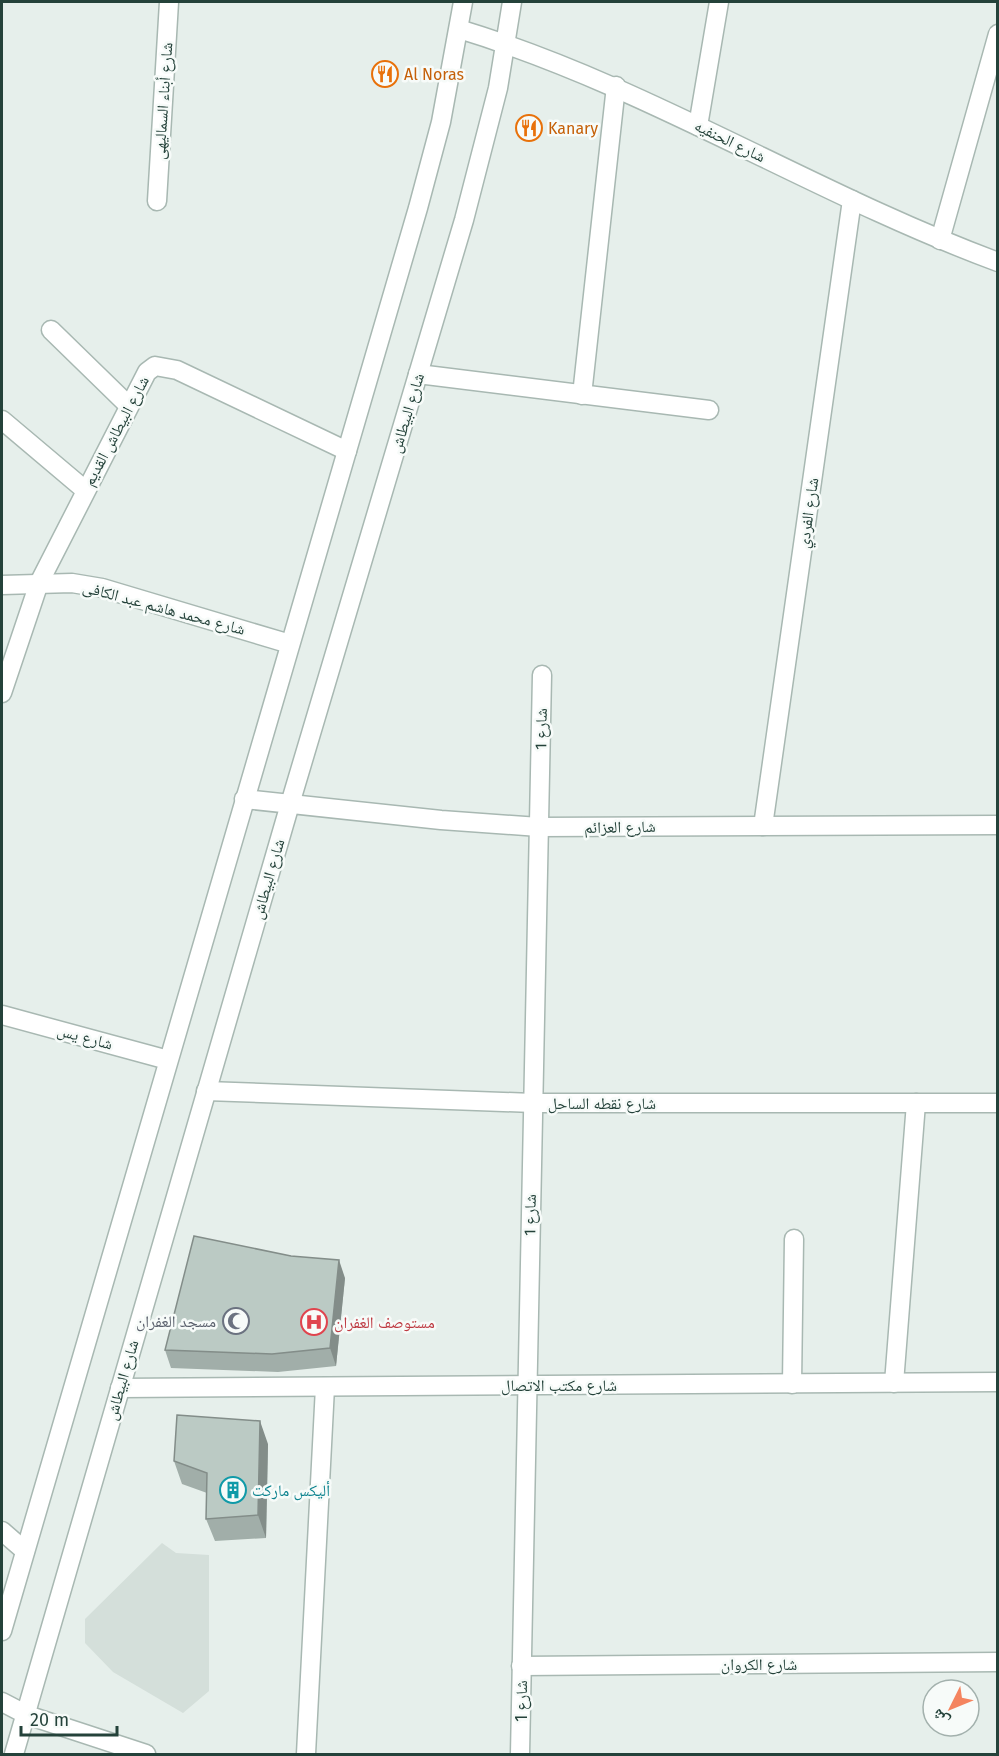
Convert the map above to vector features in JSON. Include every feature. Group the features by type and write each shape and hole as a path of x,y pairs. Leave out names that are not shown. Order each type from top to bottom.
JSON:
{"street":[{"name":"شارع أبناء السماليهى","path":"157,201 169,2"},
{"path":"2,1631 441,122 463,2"},
{"name":"شارع البيطاش","path":"14,1755 290,804 477,175 506,44 512,2"},
{"path":"698,126 719,2"},
{"name":"شارع الحنفيه","path":"459,29 506,44 616,86 852,200 940,240 998,262"},
{"path":"940,240 998,34"},
{"path":"582,394 616,86"},
{"name":"شارع الفردي","path":"763,826 852,200"},
{"path":"51,330 129,406"},
{"name":"شارع البيطاش القديم","path":"2,693 39,583 147,372 155,366 165,366 346,451"},
{"path":"418,374 709,410"},
{"path":"2,420 85,490"},
{"name":"شارع محمد هاشم عبد الكافى","path":"2,585 72,583 111,591 290,644"},
{"name":"شارع 1","path":"520,1755 542,675"},
{"name":"شارع العزائم","path":"244,799 461,822 539,827 998,825"},
{"name":"شارع يس","path":"2,1015 168,1059"},
{"name":"شارع نقطه الساحل","path":"206,1091 533,1103 998,1103"},
{"path":"894,1383 916,1103"},
{"path":"792,1384 794,1239"},
{"name":"شارع مكتب الاتصال","path":"120,1388 998,1382"},
{"path":"306,1755 325,1386"},
{"path":"2,1531 25,1551"},
{"name":"شارع الكروان","path":"521,1666 998,1662"},
{"path":"2,1702 27,1715 146,1755"}],"shaded area":[{"path":"162,1543 176,1553 209,1555 209,1691 183,1713 113,1672 85,1643 85,1619"}],"building":[{"path":"194,1236 291,1256 339,1260 330,1348 272,1354 165,1350"},
{"name":"أليكس ماركت","path":"177,1415 260,1421 258,1515 206,1519 207,1473 174,1461"}],"place":[{"name":"Al Noras","path":"385,74"},
{"name":"Kanary","path":"529,128"},
{"name":"مسجد الغفران","path":"236,1321"},
{"name":"مستوصف الغفران","path":"314,1322"},
{"name":"أليكس ماركت","path":"233,1490"}]}
